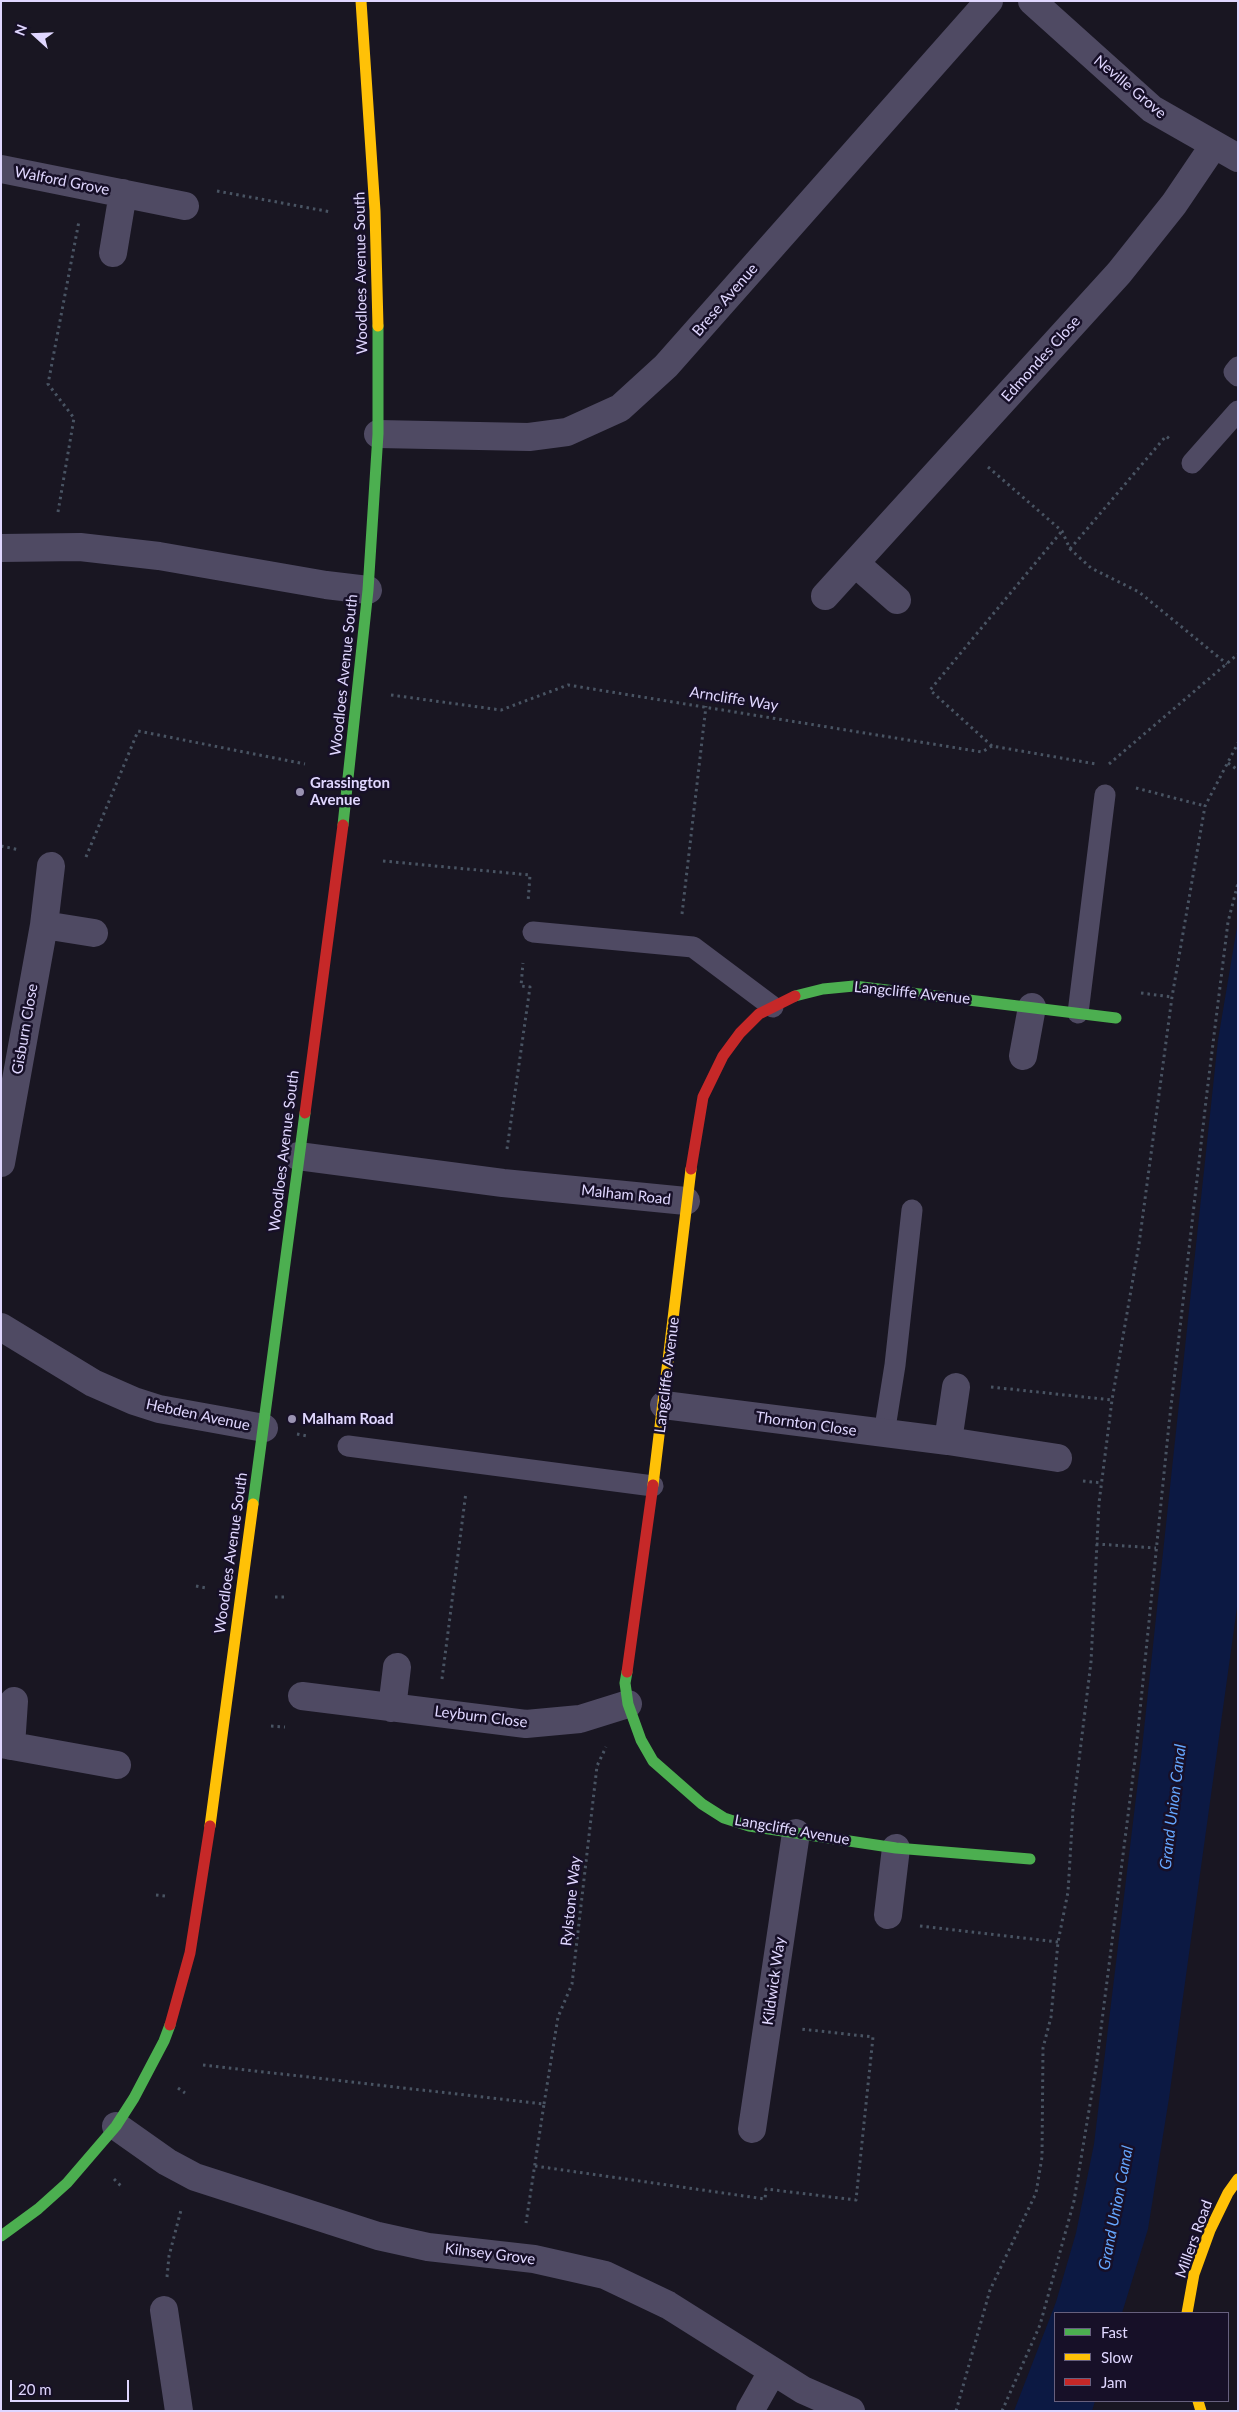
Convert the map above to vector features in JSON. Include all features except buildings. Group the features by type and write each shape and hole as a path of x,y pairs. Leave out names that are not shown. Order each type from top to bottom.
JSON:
{"street":[{"name":"Woodloes Avenue South","path":"1,2236 38,2210 67,2183 116,2126 134,2098 164,2041 174,2011 190,1953 209,1842 350,770 368,590 378,434 376,211 361,1"},
{"name":"Brese Avenue","path":"378,434 530,437 567,432 620,408 666,366 989,1"},
{"name":"Neville Grove","path":"1032,1 1152,109 1238,158"},
{"name":"Edmondes Close","path":"825,596 1119,272 1174,204 1214,145"},
{"name":"Walford Grove","path":"1,169 185,206"},
{"name":"Walford Grove","path":"113,253 123,193"},
{"path":"1,548 52,546 159,556 340,587 368,590"},
{"path":"855,563 897,600"},
{"name":"Gisburn Close","path":"1,1163 44,925 51,866"},
{"path":"44,925 94,933"},
{"name":"Langcliffe Avenue","path":"1030,1859 896,1848 749,1826 724,1818 702,1804 653,1761 641,1740 628,1704 625,1684 664,1405 686,1200 703,1097 723,1056 759,1014 788,998 823,990 854,986 1116,1018"},
{"path":"1023,1056 1032,1007"},
{"name":"Malham Road","path":"298,1156 503,1182 686,1200"},
{"name":"Hebden Avenue","path":"1,1327 93,1383 134,1401 168,1411 264,1428"},
{"path":"948,1441 956,1387"},
{"name":"Thornton Close","path":"664,1405 948,1441 1058,1458"},
{"path":"392,1708 397,1667"},
{"name":"Leyburn Close","path":"302,1696 526,1724 580,1719 628,1704"},
{"path":"14,1701 6,1745 117,1766"},
{"name":"Kildwick Way","path":"752,2129 796,1833"},
{"path":"888,1915 896,1848"},
{"name":"Kilnsey Grove","path":"116,2126 167,2162 195,2177 378,2236 428,2247 534,2259 605,2275 668,2306 772,2372 804,2390 851,2411"},
{"name":"Millers Road","path":"1187,2312 1194,2274 1210,2230 1228,2193 1238,2179"},
{"path":"164,2310 179,2411"},
{"path":"750,2411 772,2372"}],"lane":[{"path":"1238,368 1234,372 1238,376"},
{"path":"1193,462 1238,411"},
{"path":"1078,1013 1105,795"},
{"path":"533,932 678,944 693,947 773,1007"},
{"path":"884,1434 895,1365 912,1210"},
{"path":"348,1446 653,1486"}],"path":[{"path":"52,546 74,418 48,384 85,186"},
{"path":"185,206 189,186 331,212"},
{"path":"1070,549 1166,436 1193,462"},
{"path":"983,463 1062,531 1070,549 1091,568 1139,592 1227,664"},
{"path":"992,746 930,690 1062,531"},
{"path":"1107,766 1238,654"},
{"name":"Arncliffe Way","path":"358,689 500,710 568,685 982,752 992,746 1097,764"},
{"path":"678,944 706,706"},
{"path":"84,862 138,732 305,764"},
{"path":"956,2411 990,2290 1036,2193 1042,2157 1043,2048 1051,2017 1058,1942 1068,1892 1073,1809 1091,1662 1096,1544 1112,1400 1139,1244 1172,997 1205,806 1238,743"},
{"path":"1228,763 1238,770"},
{"path":"1133,787 1205,806"},
{"path":"1,846 24,851"},
{"path":"383,861 530,875 528,903"},
{"path":"1002,2411 1040,2325 1074,2201 1098,2049 1135,1760 1156,1548 1207,1092 1228,922 1238,884"},
{"path":"507,1150 530,987 521,986 523,958"},
{"path":"956,1387 956,1383 1112,1400"},
{"path":"447,1646 463,1521"},
{"path":"1096,1544 1156,1548"},
{"name":"Rylstone Way","path":"526,2221 558,2017 572,1984 597,1766 628,1704"},
{"path":"271,1726 278,1726"},
{"path":"888,1915 886,1922 1058,1942"},
{"path":"203,2065 544,2104"},
{"path":"164,2310 169,2256 183,2203 195,2177"}],"water":[{"name":"Grand Union Canal","path":"1238,921 1238,1600 1169,2098 1148,2229 1122,2312 1054,2312 1054,2402 1095,2402 1092,2411 1014,2411 1056,2302 1076,2233 1094,2144 1142,1748 1218,1040"}],"traffic: fast":[{"path":"343,825 368,590 378,434 378,326"},
{"path":"795,996 823,989 854,986 1116,1018"},
{"path":"253,1504 305,1113"},
{"path":"627,1672 625,1683 628,1704 641,1740 653,1761 702,1804 724,1818 749,1826 896,1848 1030,1859"},
{"path":"1,2236 38,2209 67,2183 116,2126 134,2098 164,2041 170,2025"}],"traffic: slow":[{"path":"361,1 375,211 378,326"},
{"path":"653,1485 691,1169"},
{"path":"210,1826 253,1504"},
{"path":"1187,2312 1194,2274 1210,2230 1228,2193 1238,2179"},
{"path":"1198,2402 1201,2411"}],"traffic: jam":[{"path":"305,1113 343,825"},
{"path":"691,1169 703,1097 723,1056 740,1033 759,1014 795,996"},
{"path":"627,1672 653,1485"},
{"path":"170,2025 190,1953 210,1826"}],"place":[{"name":"Grassington Avenue","path":"300,792"},
{"name":"Malham Road","path":"292,1419"}]}
